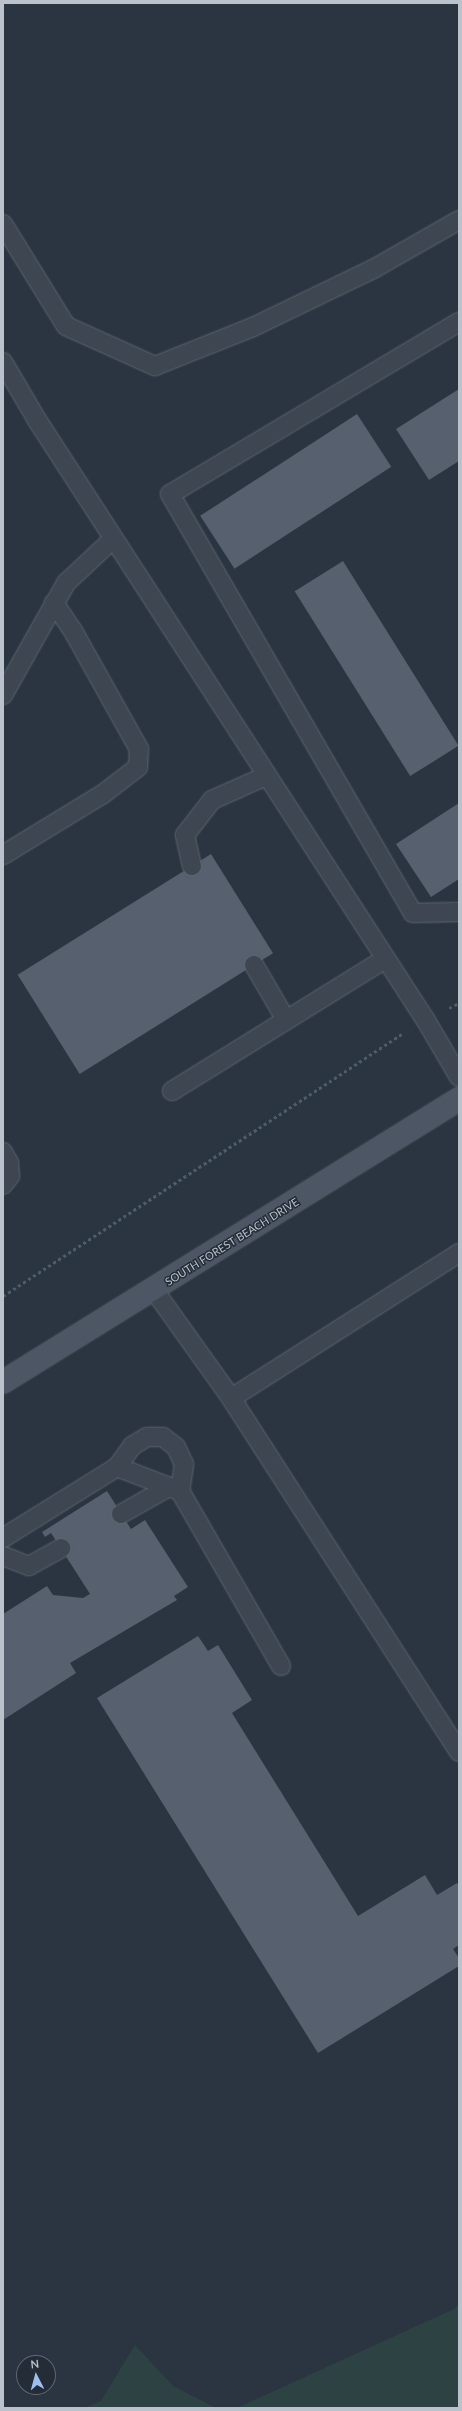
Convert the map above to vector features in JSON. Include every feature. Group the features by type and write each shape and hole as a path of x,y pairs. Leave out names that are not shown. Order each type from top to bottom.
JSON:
{"street":[{"name":"SOUTH FOREST BEACH DRIVE","path":"3,1382 154,1290 459,1099"}],"lane":[{"path":"3,224 66,326 155,366 252,327 375,268 459,220"},
{"path":"459,322 170,494 413,913 459,912"},
{"path":"3,362 37,420 266,776 425,1019 459,1077"},
{"path":"3,695 66,583 113,539"},
{"path":"3,855 103,794 138,767 139,749 73,631 54,603"},
{"path":"192,866 185,835 212,800 266,776"},
{"path":"172,1091 385,959"},
{"path":"254,965 286,1020"},
{"path":"3,1152 9,1164 10,1176 3,1185"},
{"path":"231,1398 459,1253"},
{"path":"154,1290 231,1398 459,1752"},
{"path":"3,1538 117,1467 132,1446 147,1437 163,1437 176,1446 184,1464 175,1489 121,1514"},
{"path":"117,1467 175,1489 281,1666"},
{"path":"3,1556 29,1566 61,1548"}],"path":[{"path":"3,1296 425,1019 459,1003"}],"green space":[{"path":"459,2304 459,2408 237,2408 454,2309"},
{"path":"135,2345 173,2386 216,2408 84,2408 101,2401"}],"building":[{"path":"459,389 459,461 429,480 396,429"},
{"path":"357,414 391,467 234,569 200,516"},
{"path":"343,561 459,746 410,776 295,591"},
{"path":"459,803 459,879 431,897 396,844"},
{"path":"211,854 273,953 80,1074 18,975"},
{"path":"107,1491 131,1529 145,1520 188,1587 174,1596 177,1600 70,1663 76,1673 3,1720 3,1614 47,1586 53,1595 83,1598 90,1594 51,1533 45,1537 42,1532"},
{"path":"198,1636 208,1651 218,1645 252,1700 232,1713 358,1916 425,1875 437,1895 457,1883 459,1885 459,1945 453,1949 459,1958 459,1966 318,2053 97,1698"}]}
